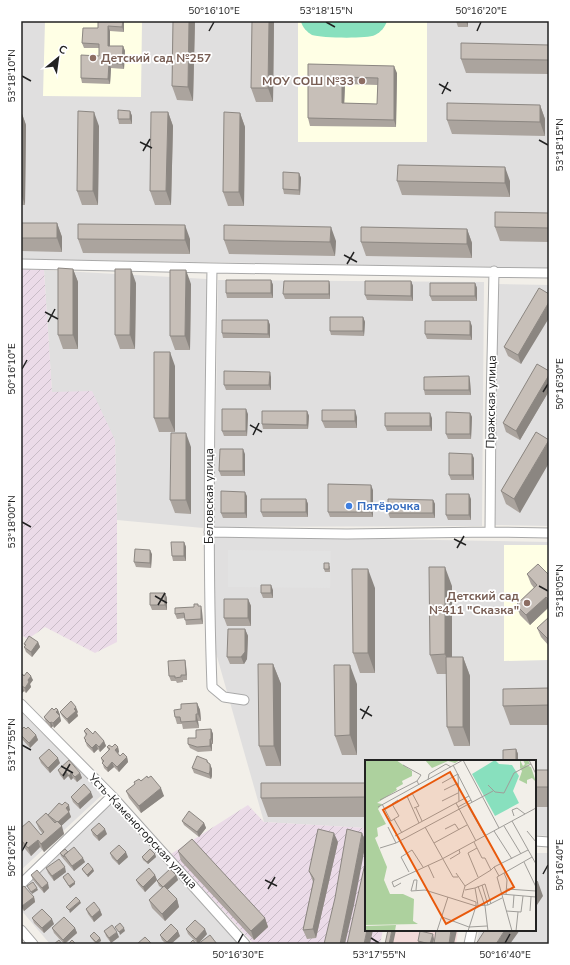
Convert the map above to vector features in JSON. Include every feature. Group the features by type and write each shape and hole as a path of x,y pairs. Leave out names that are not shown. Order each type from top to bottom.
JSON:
{"street":[{"path":"21,264 549,273"},
{"name":"Беловская улица","path":"212,268 209,532 212,688 224,697 244,700"},
{"name":"Пражская улица","path":"490,532 494,271"},
{"path":"209,532 347,534 490,532 549,533"},
{"name":"Усть-Каменогорская улица","path":"21,704 112,796 245,944"},
{"path":"21,884 112,796"},
{"path":"536,841 549,842"},
{"path":"21,930 33,944"},
{"path":"468,944 472,931"}],"shaded area":[{"path":"21,21 549,21 549,268 21,259"},
{"name":"Детский сад №257","path":"45,21 142,21 141,97 43,96"},
{"name":"МОУ СОШ №33","path":"298,21 427,21 427,142 298,142"},
{"path":"21,269 44,270 52,392 92,391 115,440 117,520 117,642 95,653 45,627 28,639 21,635"},
{"path":"44,270 207,279 203,528 117,520 115,440 52,393"},
{"path":"218,280 484,282 482,526 214,527"},
{"path":"497,284 549,285 549,526 494,525"},
{"path":"213,536 549,542 549,836 536,835 536,760 365,760 365,828 264,822 214,646"},
{"name":"Детский сад №411 \"Сказка\"","path":"504,545 549,545 549,660 504,661"},
{"path":"228,550 331,551 330,588 228,587"},
{"path":"21,712 103,794 21,870"},
{"path":"111,804 238,944 50,944 21,910 21,885"},
{"path":"248,805 264,822 365,828 365,931 383,931 380,944 256,944 252,942 171,854"},
{"path":"536,853 549,853 549,944 476,944 479,931 536,931"},
{"path":"390,931 458,931 456,944 387,944"}],"green space":[{"path":"301,21 387,21 382,29 375,35 344,38 312,35 305,29"}],"building":[{"path":"98,21 123,21 122,27 108,26 108,46 123,46 122,64 109,63 108,79 81,78 81,55 99,56 99,44 82,43 83,28 98,28"},
{"path":"173,21 189,21 188,87 172,86"},
{"path":"252,21 269,21 268,88 251,88"},
{"path":"461,43 549,45 549,60 461,59"},
{"path":"308,64 394,66 394,120 308,118","holes":["342,77 378,78 377,104 342,103"]},
{"path":"447,103 540,105 540,122 447,120"},
{"path":"118,110 130,111 130,119 118,119"},
{"path":"78,111 94,112 93,191 77,191"},
{"path":"151,112 168,112 166,191 150,191"},
{"path":"224,112 240,113 239,192 223,192"},
{"path":"398,165 505,167 505,183 397,181"},
{"path":"283,172 299,173 299,190 283,189"},
{"path":"495,212 549,213 549,228 495,227"},
{"path":"21,223 57,223 57,238 21,238"},
{"path":"78,224 185,225 185,240 78,239"},
{"path":"224,225 331,227 330,242 224,240"},
{"path":"361,227 467,229 467,244 361,242"},
{"path":"58,268 73,269 73,335 58,335"},
{"path":"115,269 131,269 130,335 115,335"},
{"path":"170,270 186,270 185,336 170,336"},
{"path":"226,280 271,280 271,293 226,293"},
{"path":"284,281 329,281 329,294 283,294"},
{"path":"365,281 411,281 411,296 365,295"},
{"path":"430,283 475,283 475,296 430,296"},
{"path":"539,288 549,294 549,302 518,355 504,347"},
{"path":"330,317 363,317 363,331 330,331"},
{"path":"222,320 268,320 268,334 222,333"},
{"path":"425,321 470,321 470,335 425,334"},
{"path":"154,352 170,352 169,418 154,418"},
{"path":"537,364 549,371 549,375 516,431 503,423"},
{"path":"224,371 270,372 269,385 224,385"},
{"path":"469,376 469,390 424,390 424,377"},
{"path":"222,409 246,409 246,431 222,431"},
{"path":"322,410 355,410 355,421 322,421"},
{"path":"262,411 307,411 307,425 262,424"},
{"path":"446,412 470,413 470,434 446,434"},
{"path":"385,413 430,413 430,426 385,426"},
{"path":"536,432 549,440 514,499 501,491"},
{"path":"171,433 186,433 186,500 170,500"},
{"path":"220,449 243,449 243,471 219,471"},
{"path":"449,453 472,454 472,475 449,475"},
{"path":"328,484 371,485 371,512 328,512"},
{"path":"221,491 245,492 245,513 221,513"},
{"path":"446,494 469,494 469,515 446,515"},
{"path":"261,499 306,499 306,512 261,512"},
{"path":"388,499 433,500 433,513 388,513"},
{"path":"171,542 184,542 184,556 172,556"},
{"path":"135,549 150,550 150,563 134,562"},
{"path":"324,563 329,563 329,569 324,569"},
{"path":"538,564 549,575 549,600 546,597 526,615 516,605 537,585 527,574"},
{"path":"429,567 445,567 445,654 430,655"},
{"path":"352,569 368,569 368,653 353,653"},
{"path":"261,585 271,585 271,593 261,593"},
{"path":"150,593 165,593 165,605 150,605"},
{"path":"224,599 248,599 248,618 224,618"},
{"path":"194,604 201,606 201,619 185,620 184,613 175,614 175,608 194,607"},
{"path":"549,617 549,640 537,628"},
{"path":"228,629 245,629 245,652 241,657 227,657"},
{"path":"29,636 38,642 31,652 24,647 26,645 24,644"},
{"path":"446,657 463,657 463,727 447,727"},
{"path":"185,660 186,675 181,675 181,677 175,678 175,676 169,676 168,661"},
{"path":"258,664 273,664 274,746 259,746"},
{"path":"334,665 350,665 350,735 335,736"},
{"path":"27,672 31,676 28,680 29,682 25,688 22,686 21,687 21,673 24,676"},
{"path":"549,688 549,705 503,706 503,689"},
{"path":"71,701 76,707 74,709 76,711 67,719 60,712"},
{"path":"197,703 198,714 196,714 196,721 181,722 180,717 175,717 174,710 181,709 181,704"},
{"path":"52,708 54,710 56,708 58,710 56,712 60,716 53,723 50,723 44,717"},
{"path":"24,727 26,729 28,727 36,735 29,743 21,735 21,730"},
{"path":"87,728 93,734 95,731 104,741 99,747 96,744 92,748 85,741 86,740 84,738 87,734 84,731"},
{"path":"211,729 210,746 197,747 188,744 188,738 196,738 196,730"},
{"path":"115,744 118,747 115,750 120,756 123,753 127,757 117,767 112,762 107,768 102,763 104,761 101,758 110,749 107,747 109,745 112,747"},
{"path":"49,749 58,758 48,768 39,758"},
{"path":"516,749 516,760 503,760 503,750"},
{"path":"197,756 207,760 210,764 209,774 192,768"},
{"path":"69,760 80,773 75,777 71,773 69,776 66,772 62,775 58,770"},
{"path":"536,770 549,770 549,787 536,787"},
{"path":"147,776 148,778 151,776 161,788 139,806 126,791 135,784 134,782 139,779 141,781"},
{"path":"261,783 365,783 365,797 261,798"},
{"path":"84,784 91,792 78,804 71,797"},
{"path":"65,802 69,805 66,808 69,812 57,822 48,815 59,803 62,805"},
{"path":"189,811 204,823 197,832 182,821"},
{"path":"46,813 55,823 57,821 62,826 41,844 38,840 28,848 21,840 21,828 29,821 41,835 44,832 36,822"},
{"path":"99,823 105,829 97,836 91,830"},
{"path":"318,829 334,833 313,929 303,930 314,879 309,871"},
{"path":"347,829 362,833 350,895 340,944 324,944 335,898"},
{"path":"192,839 265,918 251,931 178,851"},
{"path":"119,845 126,852 117,861 110,853"},
{"path":"74,847 83,858 72,866 64,855"},
{"path":"65,849 68,852 64,855 64,857 60,853"},
{"path":"150,849 155,854 147,862 142,857"},
{"path":"59,859 65,867 52,876 46,868"},
{"path":"88,863 93,869 87,875 82,869"},
{"path":"365,863 365,931 367,931 364,944 347,944"},
{"path":"149,868 155,875 143,887 136,880"},
{"path":"170,869 176,875 163,887 157,881"},
{"path":"37,870 48,883 42,888 31,875"},
{"path":"68,873 75,882 69,886 63,877"},
{"path":"33,882 37,888 31,892 27,886"},
{"path":"24,886 34,897 22,906 21,888"},
{"path":"164,886 177,899 162,914 149,900"},
{"path":"76,897 80,901 69,910 66,907"},
{"path":"94,902 100,910 92,917 86,909"},
{"path":"42,909 52,919 42,928 32,918"},
{"path":"64,917 75,928 63,940 52,928"},
{"path":"195,920 205,929 196,939 186,929"},
{"path":"120,923 124,928 119,932 115,927"},
{"path":"171,924 178,931 167,942 160,935"},
{"path":"112,925 117,932 109,938 104,931"},
{"path":"388,931 392,931 389,944 385,944"},
{"path":"420,931 433,934 430,944 418,941"},
{"path":"436,931 451,931 449,944 434,944"},
{"path":"484,931 504,931 496,944 476,944"},
{"path":"94,932 100,938 96,942 90,936"},
{"path":"210,935 217,944 198,944"},
{"path":"145,937 151,943 150,944 137,944"},
{"path":"59,940 62,944 54,944"},
{"path":"72,940 76,944 68,944"},
{"path":"193,940 196,944 189,944"}],"place":[{"name":"Детский сад №257","path":"93,58"},
{"name":"МОУ СОШ №33","path":"362,81"},
{"name":"Пятёрочка","path":"349,506"},
{"name":"Детский сад №411 \"Сказка\"","path":"527,603"}]}
